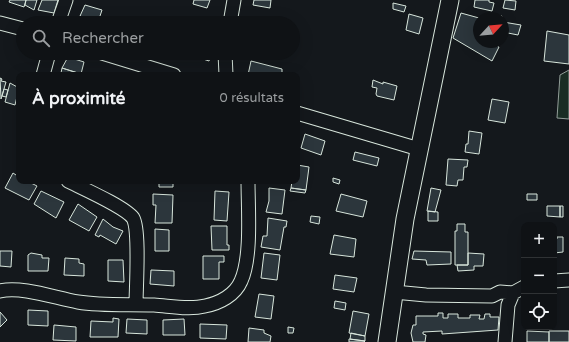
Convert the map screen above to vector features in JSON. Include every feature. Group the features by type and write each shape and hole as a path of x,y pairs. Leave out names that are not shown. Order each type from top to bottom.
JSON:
{"main road":[{"path":"387,342 394,288 419,149 450,0"}],"street":[{"path":"60,16 66,0"},
{"path":"231,16 234,0"},
{"path":"0,23 16,27"},
{"path":"44,72 47,60"},
{"path":"125,60 164,72"},
{"path":"226,60 226,72"},
{"path":"300,114 419,149"},
{"path":"74,184 123,210 133,218 136,231 136,305"},
{"path":"0,291 14,290 80,302 136,305 204,307 226,298 235,290 241,281 247,252 248,184"},
{"path":"557,281 569,280"},
{"path":"394,288 426,295 492,296 512,291 508,305 505,342"}],"green space":[{"path":"569,70 569,119 557,118 560,75"}],"building":[{"path":"10,0 26,0 24,7 9,2"},
{"path":"26,0 37,0 34,10 25,5"},
{"path":"42,0 58,0 54,13 38,10"},
{"path":"194,0 210,0 207,8 193,4"},
{"path":"254,0 271,0 270,8 253,5"},
{"path":"475,0 489,0 489,2 494,3 492,11 474,7"},
{"path":"505,0 516,1 515,10 503,8"},
{"path":"393,3 406,6 404,12 393,9"},
{"path":"85,5 102,10 100,16 80,16"},
{"path":"461,13 473,16 473,48 498,48 492,61 453,38"},
{"path":"409,14 423,18 419,34 406,30"},
{"path":"509,23 521,25 518,35 509,33"},
{"path":"547,31 569,35 569,64 544,61"},
{"path":"66,60 78,60 84,62 82,72 75,72 62,68"},
{"path":"251,61 282,69 282,72 249,72"},
{"path":"62,68 75,72 61,72"},
{"path":"0,78 2,79 1,81 6,82 1,99"},
{"path":"373,80 383,84 383,82 397,86 394,100 377,96 377,88 372,87"},
{"path":"10,83 16,86 15,105 5,102"},
{"path":"4,89 8,90 6,97 2,96"},
{"path":"492,99 509,102 505,123 488,120"},
{"path":"469,131 482,133 479,154 465,152 466,144 468,144"},
{"path":"305,134 325,141 321,155 301,148"},
{"path":"355,152 379,158 377,166 353,160"},
{"path":"448,159 468,160 467,167 464,167 463,180 458,180 457,186 446,185"},
{"path":"300,166 309,167 306,190 291,188 292,184 300,184"},
{"path":"13,173 16,175 16,184 33,184 37,186 29,200 5,188"},
{"path":"333,178 340,180 339,184 333,182"},
{"path":"159,184 173,184 173,187 159,187"},
{"path":"269,188 285,190 282,214 266,212 269,201"},
{"path":"291,188 306,190 305,193 290,191"},
{"path":"431,188 441,190 435,212 427,211"},
{"path":"41,191 64,202 56,218 34,204"},
{"path":"215,191 229,192 227,221 214,220"},
{"path":"153,194 173,195 172,223 155,223 156,205 153,205"},
{"path":"341,194 367,201 363,217 336,211"},
{"path":"527,194 537,194 537,200 527,200"},
{"path":"78,204 97,217 89,231 69,220"},
{"path":"547,206 560,206 560,217 547,216"},
{"path":"560,206 563,206 563,217 560,217"},
{"path":"428,211 438,212 438,221 428,221"},
{"path":"311,216 320,217 319,224 310,222"},
{"path":"268,218 287,221 286,227 284,227 280,250 261,247 263,236 267,236"},
{"path":"103,219 113,227 123,231 116,244 100,235 99,237 95,235"},
{"path":"457,224 465,224 465,232 468,232 468,265 455,265 455,231 457,231"},
{"path":"211,226 227,226 227,245 229,245 229,250 212,250"},
{"path":"155,229 169,230 169,251 155,251"},
{"path":"334,235 356,239 354,257 330,254"},
{"path":"557,237 563,237 563,252 557,253"},
{"path":"0,251 12,251 11,267 0,266"},
{"path":"414,251 451,252 451,264 427,265 426,260 412,259"},
{"path":"31,253 42,255 42,258 49,258 48,271 28,271 28,255"},
{"path":"264,253 280,255 277,280 261,278"},
{"path":"468,253 484,254 483,266 474,266 474,270 458,271 457,265 468,265"},
{"path":"203,256 224,256 224,262 219,262 219,279 203,279"},
{"path":"65,258 79,259 79,263 84,264 84,276 64,275"},
{"path":"108,260 123,260 124,282 108,281"},
{"path":"151,270 174,271 174,286 150,284"},
{"path":"335,275 357,278 354,292 333,289"},
{"path":"259,294 274,296 271,319 255,317"},
{"path":"335,301 346,303 345,310 334,308"},
{"path":"28,310 48,311 48,326 28,325"},
{"path":"353,311 369,314 365,336 349,333"},
{"path":"0,312 7,320 0,327"},
{"path":"438,313 443,313 443,318 448,318 448,314 458,314 458,318 470,318 470,315 480,315 479,319 484,319 485,314 490,314 490,317 499,317 498,330 442,334 442,331 423,332 423,334 426,335 425,342 413,342 411,333 413,325 416,325 416,316 438,316"},
{"path":"113,318 119,319 118,337 90,337 91,321 113,322"},
{"path":"127,319 147,320 147,334 126,333"},
{"path":"184,319 185,335 163,335 163,320"},
{"path":"200,324 227,325 226,339 200,338"},
{"path":"54,325 76,327 76,341 53,340"},
{"path":"288,327 294,328 293,333 288,333"},
{"path":"249,328 264,330 264,333 271,336 270,342 248,342"},
{"path":"527,331 549,332 549,342 527,342"},
{"path":"549,331 569,331 569,342 549,342"},
{"path":"351,333 365,336 365,341 350,339"},
{"path":"349,339 365,341 349,342"}]}
